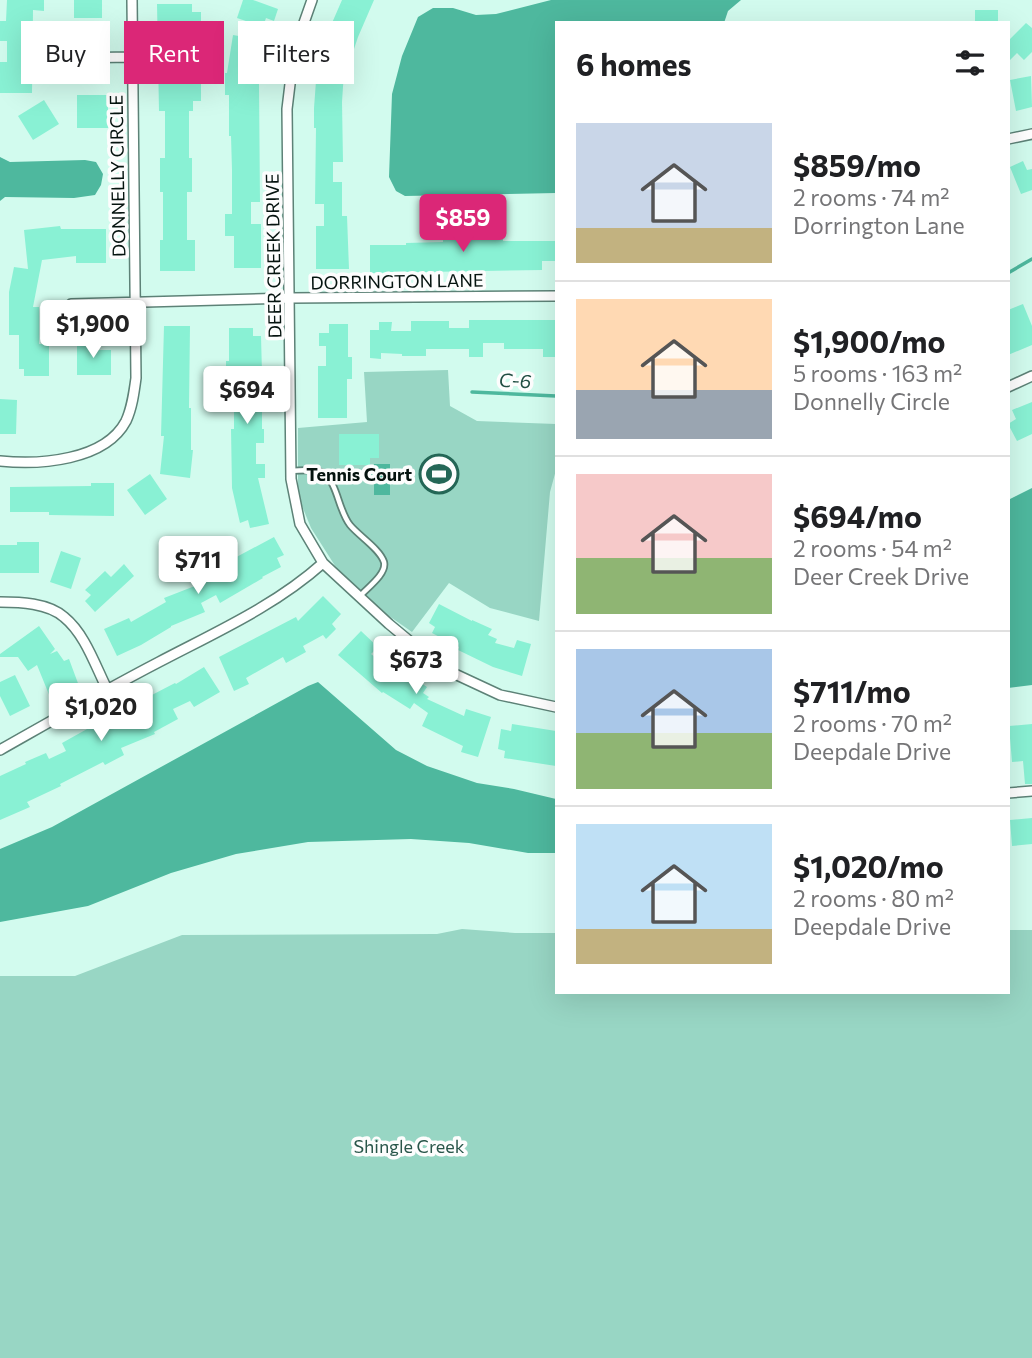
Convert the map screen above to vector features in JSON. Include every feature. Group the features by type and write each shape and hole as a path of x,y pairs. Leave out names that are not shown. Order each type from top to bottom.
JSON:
{"street":[{"name":"DONNELLY CIRCLE","path":"132,0 132,21"},
{"name":"DEER CREEK DRIVE","path":"312,0 293,51 287,109 291,479 300,524 323,563 442,668 500,695 555,708"},
{"name":"DONNELLY CIRCLE","path":"0,461 13,463 64,459 90,452 111,439 125,422 136,378 132,84"},
{"path":"1010,139 1032,134"},
{"name":"DORRINGTON LANE","path":"71,304 290,298 555,296"},
{"path":"1010,386 1032,376"},
{"path":"0,750 107,689 270,604 301,583 323,563"},
{"path":"0,602 45,607 64,616 81,637 107,689"},
{"path":"1010,793 1032,791"}],"lane":[{"path":"291,471 318,470 325,474 332,482 341,510 351,526 379,553 384,562 383,571 359,597"}],"green space":[{"path":"448,370 450,406 477,421 555,424 555,474 550,492 539,621 490,608 449,583 412,632 379,609 339,572 311,528 298,496 298,428 367,422 364,372"},
{"name":"Shingle Creek","path":"462,929 555,933 555,994 1010,994 1010,930 1032,930 1032,1358 0,1358 0,976 75,976 182,935 437,934"}],"shaded area":[{"path":"551,0 741,0 728,11 725,21 555,21 555,193 405,196 396,191 389,177 392,94 402,56 418,17 433,8 453,8 476,15 496,14"},
{"path":"0,157 10,162 96,162 103,174 101,185 95,195 74,198 5,197 0,201"},
{"path":"374,464 390,464 390,495 374,495"},
{"path":"1032,488 1032,685 1010,688 1010,499"},
{"path":"318,682 396,750 427,766 477,783 555,799 555,853 528,853 469,843 411,839 308,842 236,854 171,873 88,906 0,922 0,849 52,827"}],"building":[{"path":"7,0 44,0 44,11 33,10 33,21 21,21 21,84 32,84 32,93 0,93 0,62 7,62 7,41 0,41 0,21 6,21"},
{"path":"74,0 102,0 102,18 74,18"},
{"path":"243,0 253,0 278,9 274,21 266,18 265,21 246,21 237,18"},
{"path":"342,0 374,0 354,49 354,21 333,21"},
{"path":"157,4 192,4 192,12 201,12 201,21 157,21"},
{"path":"975,10 998,10 998,21 975,21"},
{"path":"1026,23 1032,28 1032,52 1024,60 1017,53 1010,60 1010,39"},
{"path":"233,35 238,36 238,84 259,84 260,202 251,202 251,224 261,224 261,268 234,268 234,236 225,236 225,214 232,214 229,95 225,95"},
{"path":"1031,76 1032,107 1016,111 1010,80"},
{"path":"158,84 201,84 201,101 193,101 193,111 189,111 192,192 187,192 187,240 195,240 195,271 160,271 163,192 160,192 160,158 165,158 165,111 159,111"},
{"path":"316,84 343,84 343,162 333,162 333,182 342,182 342,216 347,216 349,269 316,269 316,226 324,226 324,204 315,204"},
{"path":"77,95 108,95 108,128 77,128"},
{"path":"44,100 59,124 33,140 18,116"},
{"path":"1023,161 1027,170 1032,169 1032,190 1021,194 1010,167"},
{"path":"60,226 61,229 106,229 106,263 76,263 76,256 42,260 33,307 39,307 39,344 49,344 49,376 24,376 24,369 19,369 19,335 9,335 9,292 14,267 28,269 24,230"},
{"path":"443,228 462,228 462,234 503,231 503,241 555,241 555,261 542,261 542,270 370,273 370,245 443,242"},
{"path":"1023,304 1032,326 1032,345 1010,354 1010,309"},
{"path":"469,320 555,320 555,357 543,357 543,349 504,349 504,343 483,343 483,357 469,357 469,349 426,349 426,356 381,353 381,359 370,358 370,330 379,330 379,322 392,322 391,331 411,331 411,321 449,321 449,328 469,328"},
{"path":"329,324 348,324 348,357 352,357 352,379 347,379 347,418 318,418 318,366 326,366 326,346 319,346 319,333 329,333"},
{"path":"164,326 190,326 189,408 193,450 190,478 160,474 164,436 161,436"},
{"path":"229,328 253,328 253,336 261,336 262,373 254,373 254,392 262,392 264,443 256,443 256,464 265,464 265,478 258,478 269,524 250,528 248,520 240,523 232,488 231,429 234,429 234,382 226,382"},
{"path":"77,340 93,340 93,350 111,350 111,375 77,375"},
{"path":"0,399 17,400 16,434 0,434"},
{"path":"1032,402 1032,434 1017,441 1010,428 1010,423 1016,419 1012,410"},
{"path":"339,434 379,434 379,458 370,458 370,465 339,465"},
{"path":"150,474 167,499 145,515 127,490"},
{"path":"91,483 114,483 114,516 10,512 10,487 91,486"},
{"path":"274,537 284,555 277,558 281,567 220,603 216,595 201,603 205,612 171,626 117,656 104,629 129,618 131,622 166,602 164,598 200,584 194,573 214,563 216,568"},
{"path":"17,542 39,542 39,573 0,573 0,545 17,545"},
{"path":"61,551 81,558 71,589 50,582"},
{"path":"124,564 134,576 95,612 85,601 91,595 85,590 105,571 111,577"},
{"path":"323,596 341,614 332,624 336,629 326,639 323,635 303,646 306,652 286,663 283,657 246,678 249,684 234,691 219,657 296,617 298,621"},
{"path":"439,604 492,629 488,635 497,639 495,643 514,648 517,640 531,644 522,676 493,667 458,650 459,647 432,633 435,627 429,623"},
{"path":"39,626 55,649 50,654 57,651 64,661 69,659 79,686 50,697 37,665 28,671 18,657 0,657 0,654"},
{"path":"361,631 378,647 371,654 386,666 392,659 403,668 401,670 427,687 423,693 429,697 427,699 464,716 466,709 491,717 478,757 461,752 463,746 422,726 428,713 414,703 410,709 382,693 338,655"},
{"path":"204,667 220,692 194,707 190,701 173,709 178,719 154,732 155,734 121,748 124,755 105,765 103,762 60,784 61,786 27,802 30,807 0,820 0,776 46,753 49,759 66,751 62,743 105,719 109,725 130,716 126,708"},
{"path":"15,675 30,706 10,716 0,696 0,682"},
{"path":"512,724 555,731 555,766 504,758 505,751 498,749 501,729 511,731"},
{"path":"1032,724 1032,784 1025,784 1023,761 1012,762 1010,726"},
{"path":"1032,818 1032,844 1012,846 1010,820"}],"waterway":[{"name":"C-6","path":"1010,272 1032,259"},
{"name":"C-6","path":"472,392 555,396"}],"place":[{"name":"Tennis Court","path":"439,474"}]}
